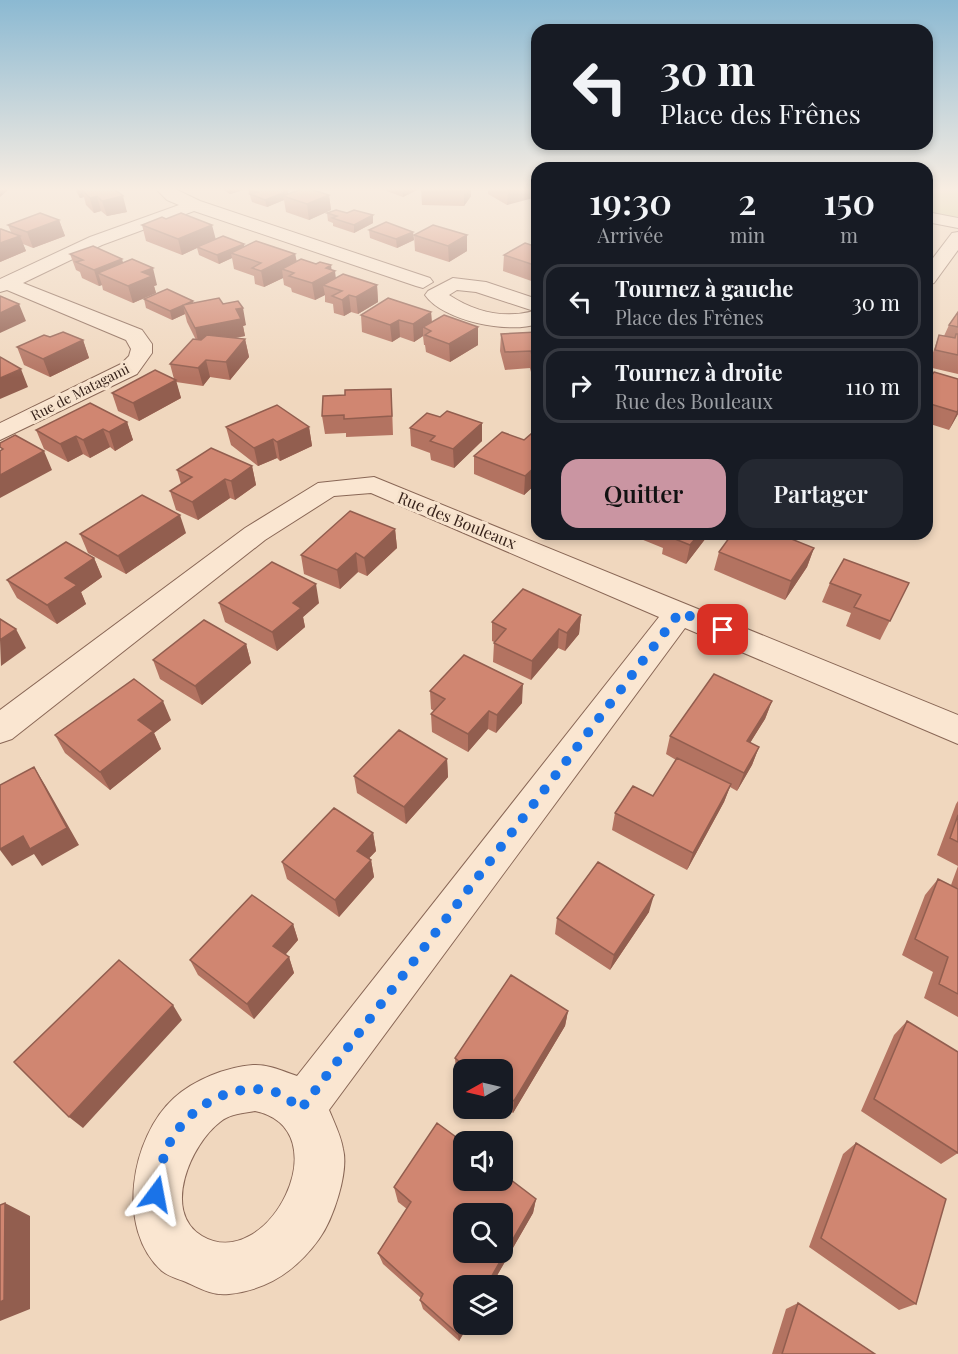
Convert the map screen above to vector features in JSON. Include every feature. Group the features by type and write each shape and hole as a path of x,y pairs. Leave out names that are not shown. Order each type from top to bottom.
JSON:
{"street":[{"name":"Rue de Matagami","path":"3,285 74,251"},
{"path":"331,251 423,282"},
{"path":"933,271 948,251"},
{"path":"531,304 479,286 453,284 435,295 447,305 504,323 531,320"},
{"name":"Rue de Matagami","path":"0,433 129,369 141,358 143,349 141,341 134,335 3,285"},
{"name":"Rue des Bouleaux","path":"0,729 255,534 327,489 374,485 958,730"},
{"path":"301,1109 680,612"}],"building":[{"path":"78,251 105,251 122,259 94,270 76,262 83,260 70,254"},
{"path":"207,251 226,251 217,255"},
{"path":"287,251 295,254 261,271 252,268 261,263 231,253"},
{"path":"511,251 531,251 531,264 504,255"},
{"path":"132,259 153,268 142,272 152,276 128,286 98,273"},
{"path":"301,259 316,264 320,262 331,265 326,268 335,271 312,283 289,276 294,273 282,269"},
{"path":"343,274 377,285 356,297 349,295 342,300 332,296 342,291 323,285"},
{"path":"167,289 193,301 170,311 144,299"},
{"path":"0,296 19,304 0,313"},
{"path":"219,298 223,304 238,301 243,308 236,309 241,319 195,328 183,305"},
{"path":"388,298 431,312 413,324 399,320 390,325 361,315"},
{"path":"958,312 958,327 949,325"},
{"path":"444,315 478,327 449,344 425,335 431,331 423,327"},
{"path":"63,332 83,340 43,359 17,347 44,335 50,337"},
{"path":"531,332 531,351 505,352 501,334"},
{"path":"958,334 958,355 935,350 939,335 955,338"},
{"path":"207,335 245,339 226,362 206,360 198,368 170,364 193,339 201,340"},
{"path":"0,357 21,369 0,378"},
{"path":"155,370 176,380 133,403 112,393"},
{"path":"933,373 958,379 957,412 933,405"},
{"path":"391,389 392,416 344,419 344,415 322,416 323,396 345,395 345,390"},
{"path":"90,403 127,422 109,432 103,429 83,440 76,436 60,444 36,430"},
{"path":"277,405 309,427 277,442 273,439 254,448 226,427"},
{"path":"447,411 482,423 453,449 430,441 435,436 410,428 427,413 440,417"},
{"path":"502,432 524,440 531,434 531,470 525,476 474,456"},
{"path":"15,435 44,451 0,475 0,451 3,449 0,443"},
{"path":"211,448 252,466 231,481 225,479 192,502 170,491 192,477 177,470"},
{"path":"142,495 180,515 118,556 80,534"},
{"path":"350,511 395,529 364,558 356,553 337,570 301,555"},
{"path":"678,540 694,540 690,545"},
{"path":"728,540 794,540 814,548 791,581 719,552"},
{"path":"66,542 94,558 65,578 77,585 47,605 7,580"},
{"path":"844,559 909,583 890,621 854,607 861,595 830,583"},
{"path":"272,562 316,584 293,603 301,608 272,632 219,603"},
{"path":"523,589 581,615 567,633 559,629 532,661 494,643 506,629 492,622"},
{"path":"0,619 16,629 0,640"},
{"path":"204,620 246,644 195,686 153,660"},
{"path":"464,655 523,684 497,715 489,711 468,734 431,714 445,699 430,691"},
{"path":"714,674 772,701 747,741 759,747 744,773 670,736"},
{"path":"134,679 163,701 138,720 153,731 100,772 55,735"},
{"path":"399,730 447,759 404,807 354,776"},
{"path":"677,758 731,784 693,853 615,813 633,786 653,796"},
{"path":"34,767 67,828 30,849 23,836 0,849 0,785"},
{"path":"334,808 373,833 357,851 371,860 335,900 282,862"},
{"path":"958,815 958,842 950,838"},
{"path":"598,862 654,895 614,955 557,918"},
{"path":"938,879 958,889 958,994 939,984 948,957 915,939"},
{"path":"252,895 293,924 273,946 289,957 247,1004 190,960"},
{"path":"119,960 173,1005 69,1117 14,1062"},
{"path":"511,975 568,1011 514,1101 513,1059 455,1058"},
{"path":"907,1021 958,1052 958,1153 874,1099"},
{"path":"437,1123 453,1135 453,1191 513,1191 513,1181 536,1199 513,1239 513,1203 453,1203 453,1263 499,1263 492,1275 453,1275 453,1330 420,1300 423,1294 378,1253 411,1202 394,1187"},
{"path":"856,1143 946,1199 916,1304 821,1238"},
{"path":"5,1203 4,1300 0,1302 0,1205"},
{"path":"798,1303 875,1354 782,1354"}],"route":[{"path":"156,1194 165,1152 181,1126 203,1105 229,1092 255,1088 281,1094 301,1109 680,612 723,630"}]}
